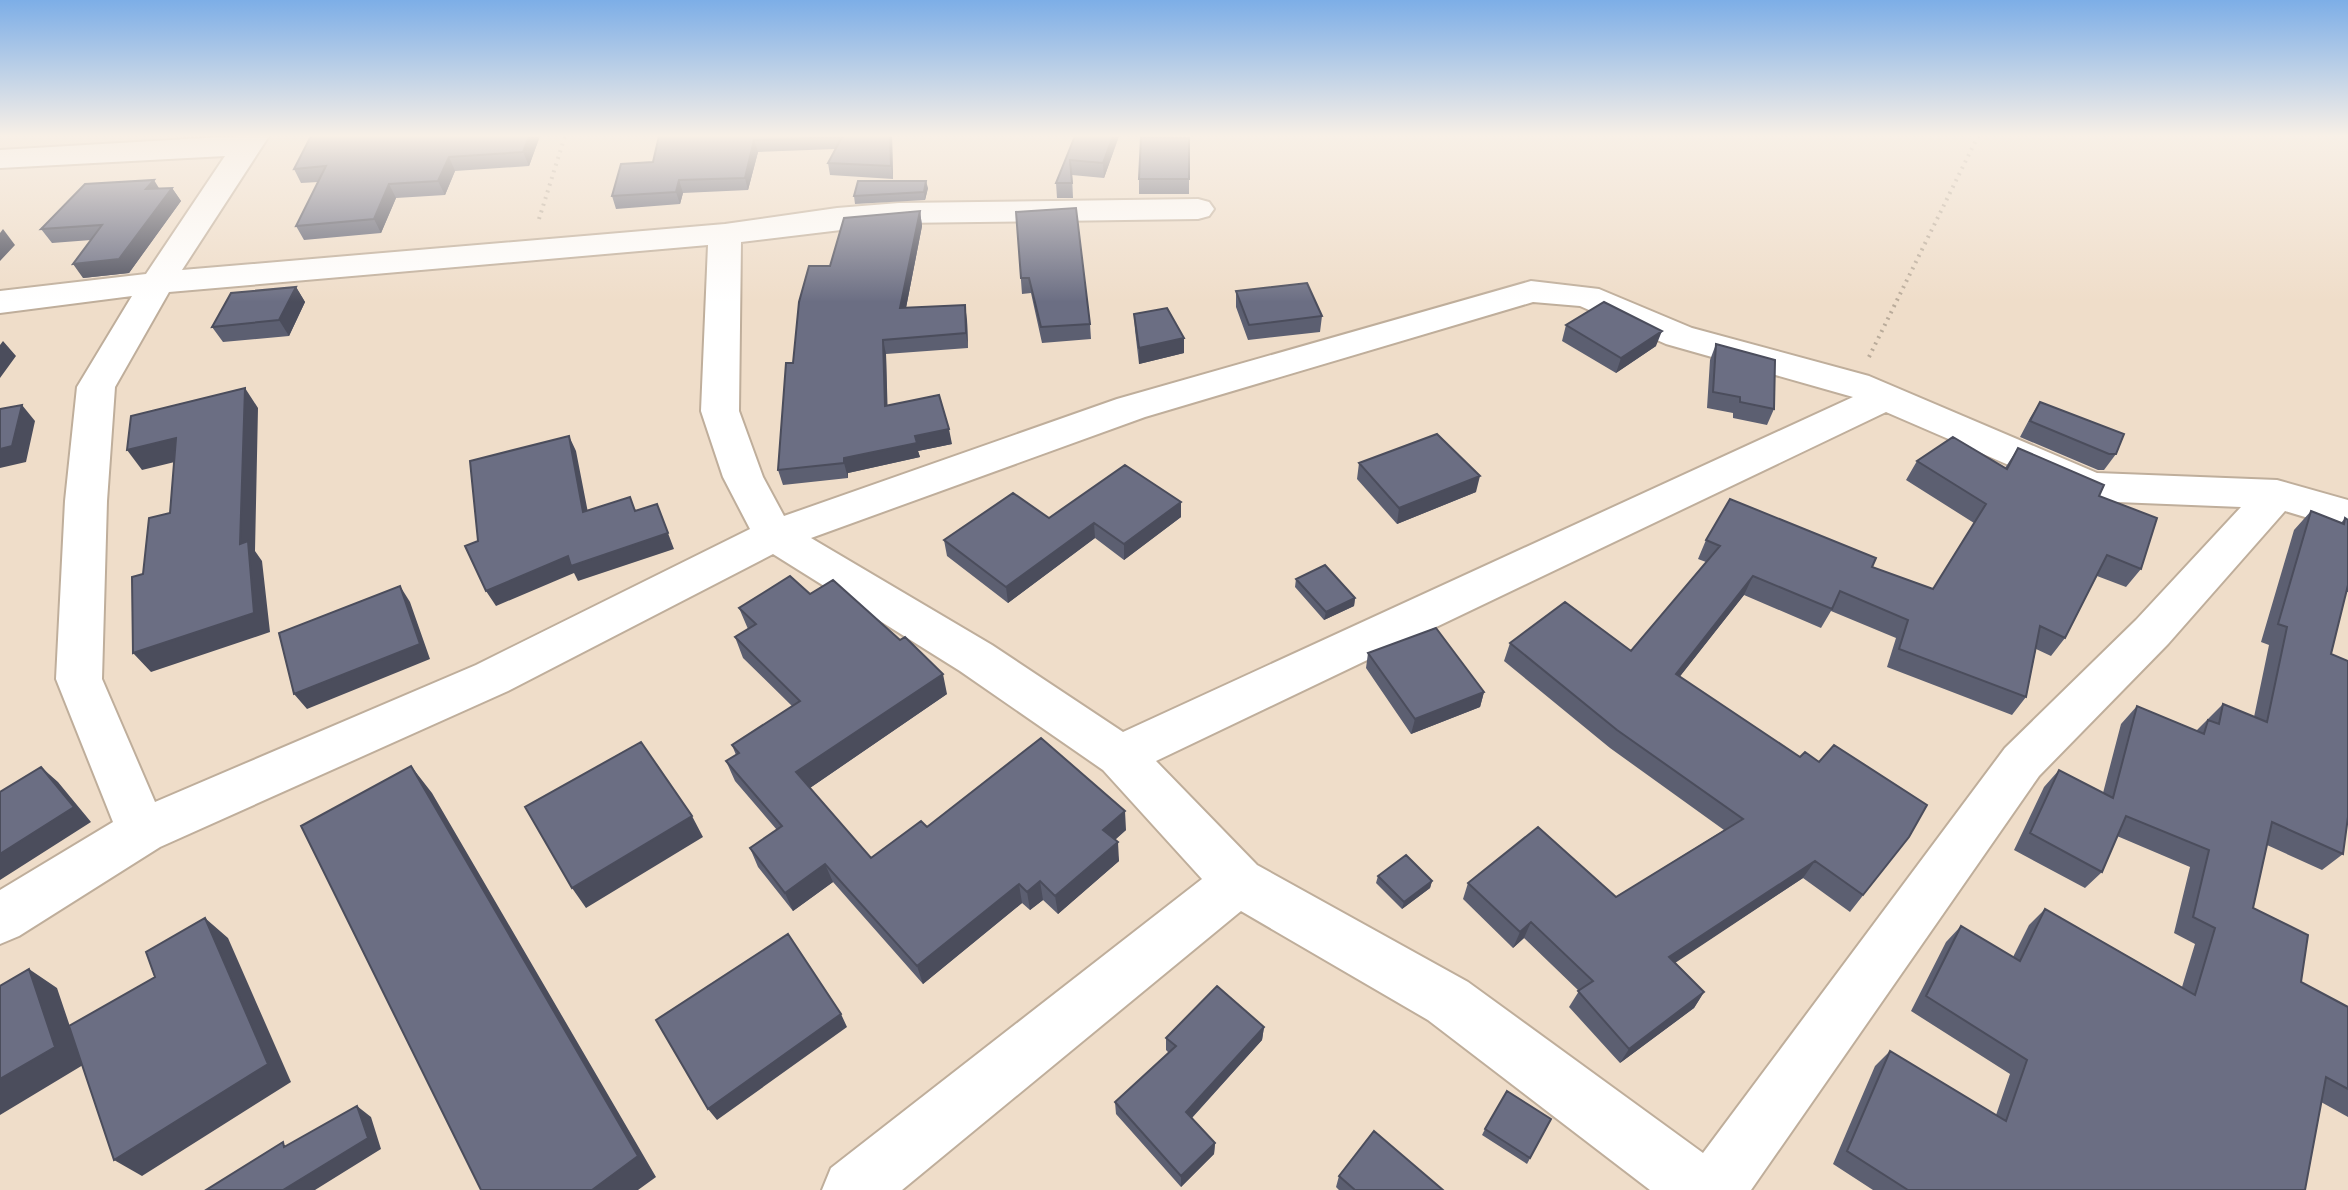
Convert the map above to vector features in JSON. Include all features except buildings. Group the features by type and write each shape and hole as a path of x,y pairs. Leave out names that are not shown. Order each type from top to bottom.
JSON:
{"street":[{"path":"142,831 79,679 86,501 96,387 157,283 218,192"},
{"path":"0,302 157,283 725,234 837,218 899,213 1198,209"},
{"path":"725,234 720,411 743,477 774,535 976,658 1120,756 1238,882 1448,1001 1701,1190"},
{"path":"0,919 142,831 492,678 774,535 1131,408 1531,291 1587,296 1679,336 1870,390 2092,487 2277,494 2348,515"},
{"path":"1120,756 1870,390"},
{"path":"1714,1190 2022,762 2152,632 2277,494"},
{"path":"853,1190 1238,882"}],"path":[{"path":"529,250 547,192"},
{"path":"1870,390 1954,192"}]}
